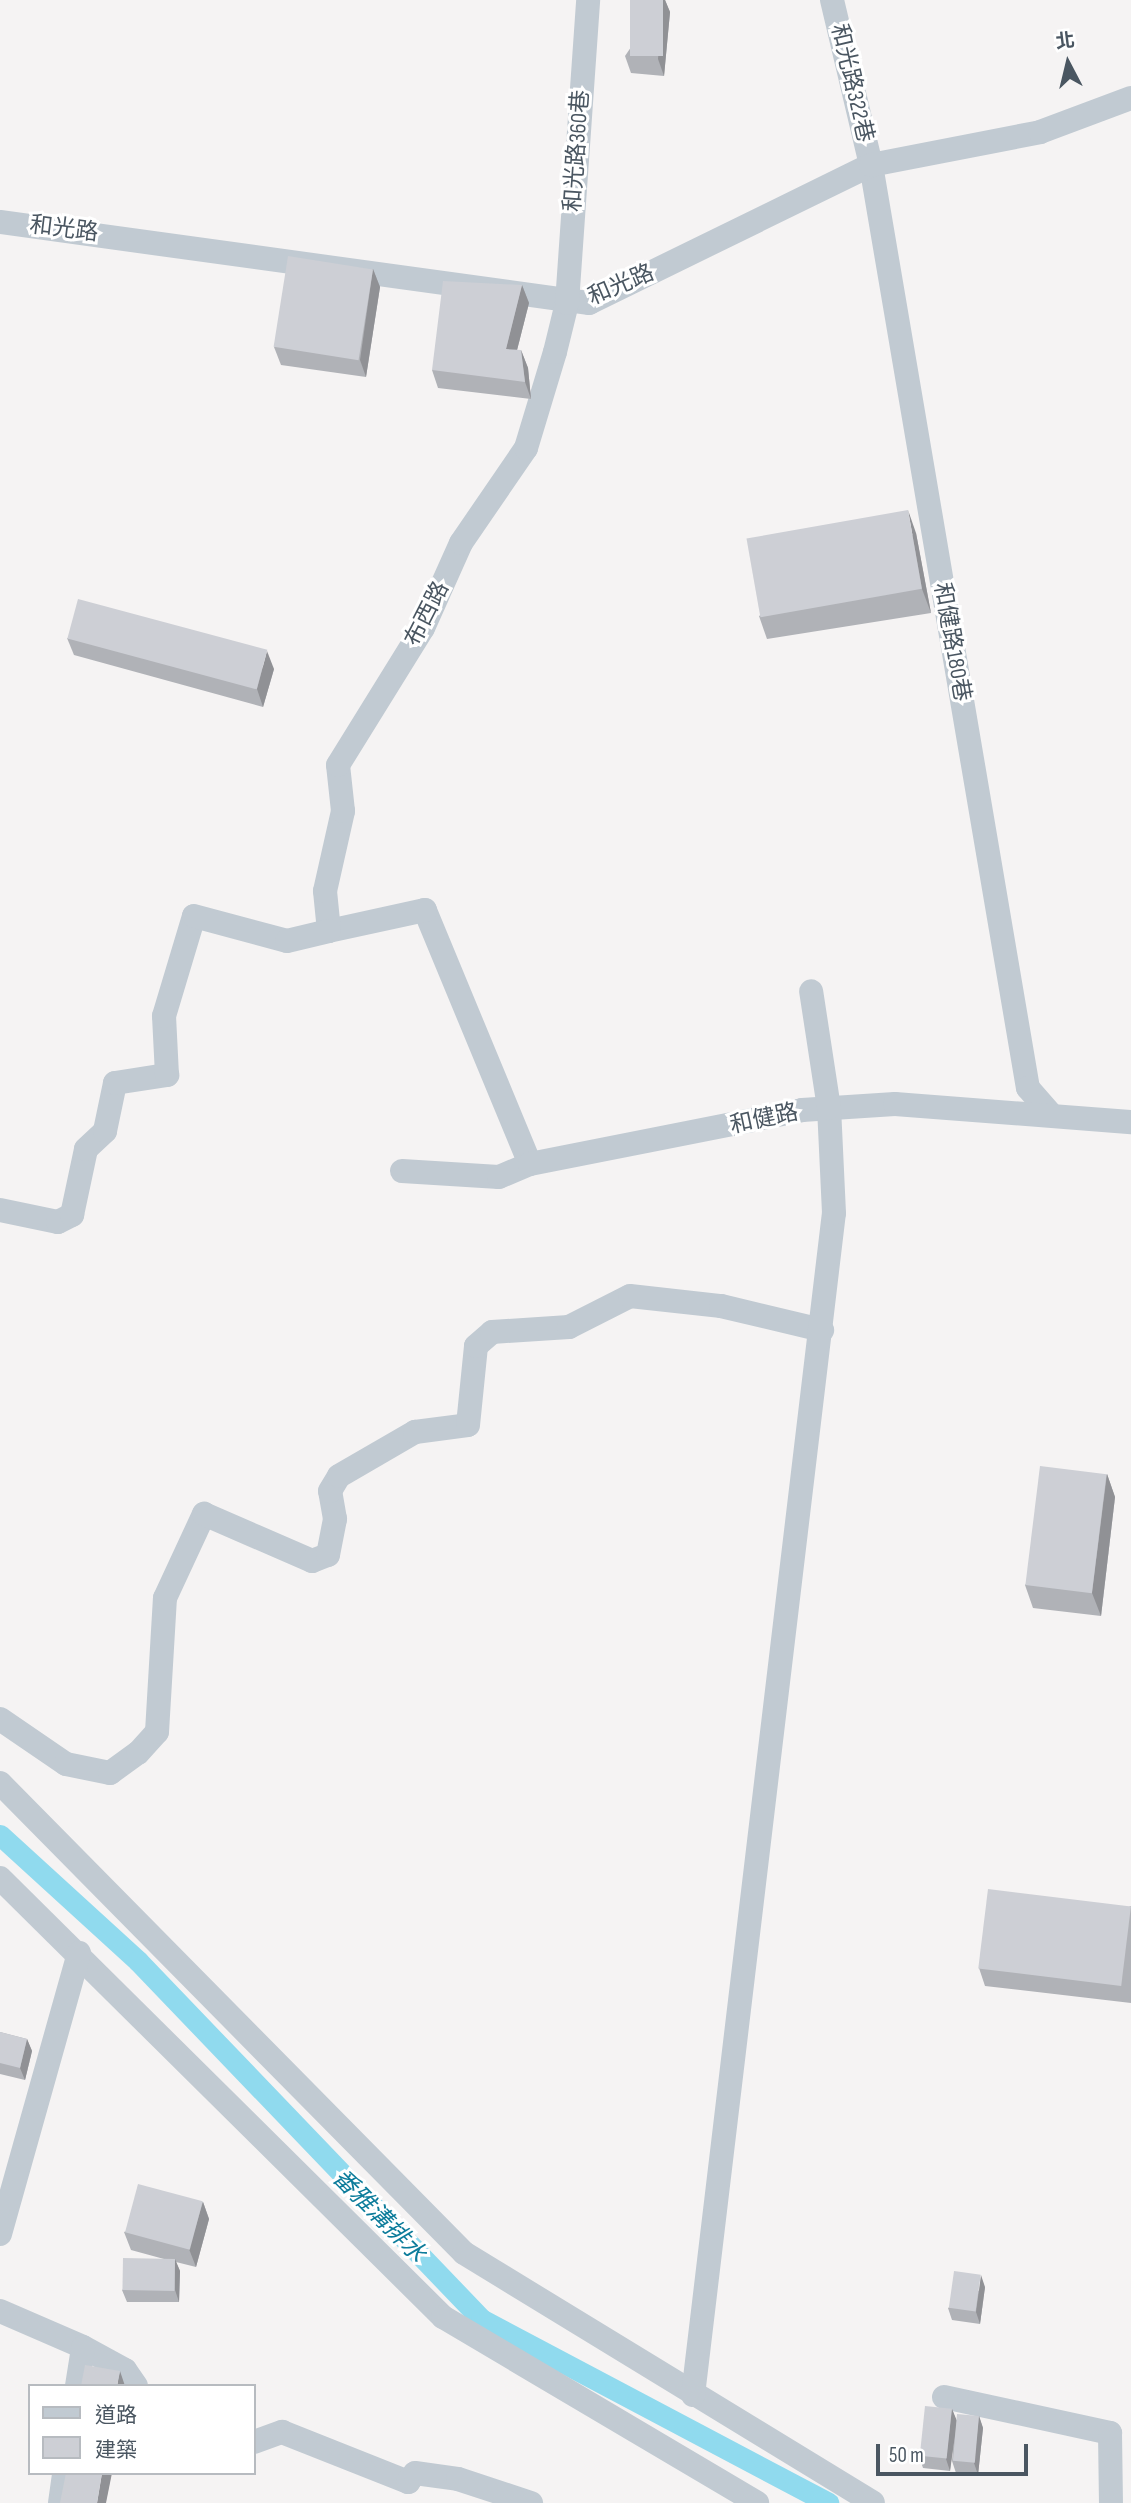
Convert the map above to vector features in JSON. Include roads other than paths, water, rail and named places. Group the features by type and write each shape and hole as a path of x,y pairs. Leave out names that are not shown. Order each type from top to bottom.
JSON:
{"street":[{"name":"和光路360巷","path":"567,303 588,0"},
{"name":"和光路322巷","path":"832,0 871,166"},
{"name":"和光路","path":"0,222 235,250 567,303 589,303 871,166 1040,132 1131,98"},
{"name":"和健路180巷","path":"871,166 1028,1088 1048,1112"},
{"name":"布西路","path":"329,931 325,891 343,811 338,765 423,628 461,543 526,449 567,303"},
{"path":"0,1210 58,1222 72,1215 86,1149 105,1131 115,1083 167,1075 164,1016 194,916 287,941 425,910 530,1164"},
{"path":"693,2395 834,1213 829,1108 811,991"},
{"name":"和健路","path":"402,1171 499,1177 530,1164 829,1108 895,1104 1048,1112 1131,1122"},
{"path":"0,1719 66,1764 110,1773 138,1753 157,1732 163,1607 204,1514 312,1562 328,1555 335,1519 330,1491 339,1476 415,1432 468,1425 476,1346 492,1332 569,1327 630,1296 722,1306 822,1330"},
{"path":"0,1783 464,2253 873,2503"},
{"path":"0,1878 79,1953 443,2317 728,2496 757,2503"},
{"path":"0,2234 79,1953"},
{"path":"0,2311 83,2347 125,2370 135,2384"},
{"path":"77,2384 83,2347"},
{"path":"944,2397 1110,2433 1111,2503"},
{"path":"256,2441 282,2432 408,2482 415,2473 458,2479 531,2503"},
{"path":"60,2503 64,2475"}],"waterway":[{"name":"番雅溝排水","path":"0,1835 138,1961 481,2319 828,2503"}]}
